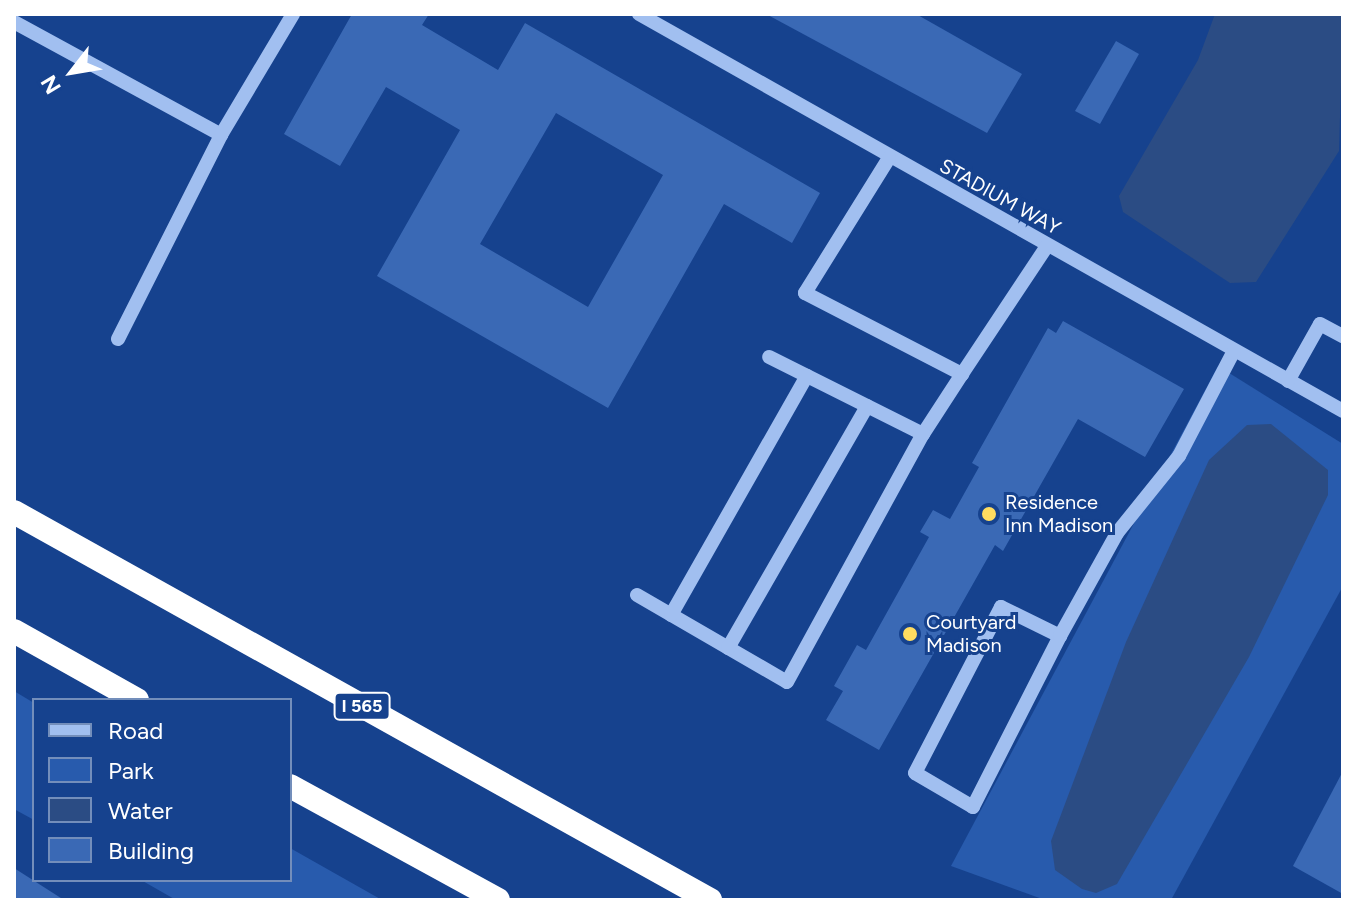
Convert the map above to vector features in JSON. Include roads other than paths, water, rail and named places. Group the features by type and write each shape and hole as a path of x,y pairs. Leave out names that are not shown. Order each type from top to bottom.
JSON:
{"highway":[{"name":"I 565","path":"14,512 710,900"},
{"path":"14,631 133,698"},
{"path":"292,787 498,900"}],"street":[{"path":"118,339 221,135 293,14"},
{"name":"STADIUM WAY","path":"639,14 889,158 1343,411"},
{"path":"14,22 221,135"},
{"path":"889,158 805,293 962,374"},
{"path":"637,595 787,682 923,434 1047,246"},
{"path":"1288,381 1320,324 1343,336"},
{"path":"1060,636 1001,607 915,773 973,807 1060,636 1117,533 1179,456 1234,351"},
{"path":"769,357 923,434"},
{"path":"671,615 807,376"},
{"path":"728,648 867,406"}],"water":[{"path":"1215,14 1343,14 1339,151 1256,282 1230,283 1123,212 1119,196 1198,60"},
{"path":"1271,424 1328,470 1328,495 1249,657 1117,884 1096,893 1082,889 1055,870 1051,841 1126,642 1209,460 1247,425"}],"place":[{"name":"Residence Inn Madison","path":"989,514"},
{"name":"Courtyard Madison","path":"910,634"}]}
